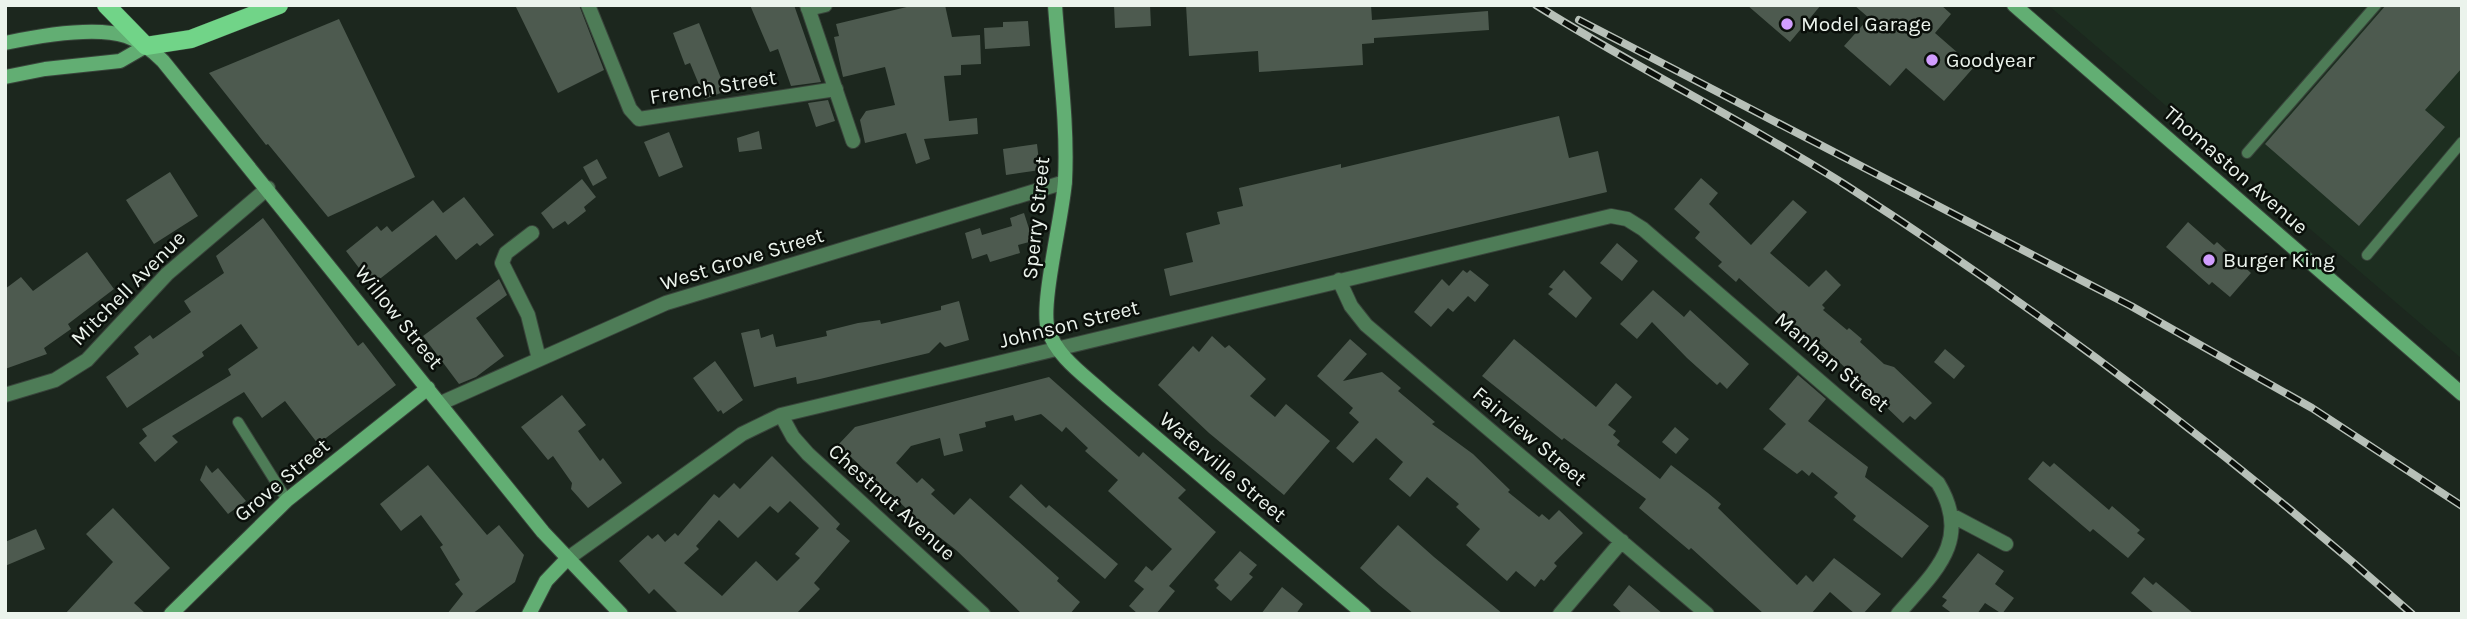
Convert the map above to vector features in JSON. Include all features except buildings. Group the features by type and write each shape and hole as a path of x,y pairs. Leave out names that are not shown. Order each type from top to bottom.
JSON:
{"main road":[{"path":"106,5 146,46"},
{"path":"5,77 58,67 120,61 146,46 191,39 279,5"},
{"name":"Sperry Street","path":"1055,5 1065,181 1046,317 1050,336 1058,348"},
{"name":"Thomaston Avenue","path":"2014,5 2462,394"},
{"path":"5,43 51,36 114,34 146,46"},
{"name":"Willow Street","path":"146,46 185,85 567,559 621,614"},
{"name":"Waterville Street","path":"1058,348 1107,396 1364,614"},
{"name":"Grove Street","path":"172,614 287,500 428,388"},
{"path":"529,614 546,581 567,559"}],"street":[{"name":"French Street","path":"588,5 630,109 639,120 836,89"},
{"path":"825,5 808,7 853,141"},
{"name":"West Grove Street","path":"441,403 666,303 1065,181"},
{"name":"Mitchell Avenue","path":"5,395 55,380 87,360 167,274 268,188"},
{"name":"Johnson Street","path":"567,559 742,434 781,415 1591,219 1620,217"},
{"name":"Manhan Street","path":"1620,217 1643,229 1928,472 1942,491 1951,515"},
{"path":"532,233 506,253 502,263 528,315 539,359"},
{"name":"Fairview Street","path":"1339,280 1351,306 1366,325 1707,614"},
{"name":"Chestnut Avenue","path":"781,415 793,437 808,454 983,614"},
{"path":"1898,614 1944,559 1951,538 1951,515 2006,544"},
{"path":"1560,614 1622,541"}],"lane":[{"path":"2247,153 2376,5"},
{"path":"2367,255 2462,142"},
{"path":"238,422 287,500"}],"shaded area":[{"path":"2048,5 2462,5 2462,359"}],"railway":[{"path":"1536,5 1809,162 1994,285 2067,336 2208,443 2412,614"},
{"path":"1579,20 2131,306 2312,408 2462,506"}],"place":[{"name":"Model Garage","path":"1787,24"},
{"name":"Goodyear","path":"1932,60"},
{"name":"Burger King","path":"2209,260"}]}
